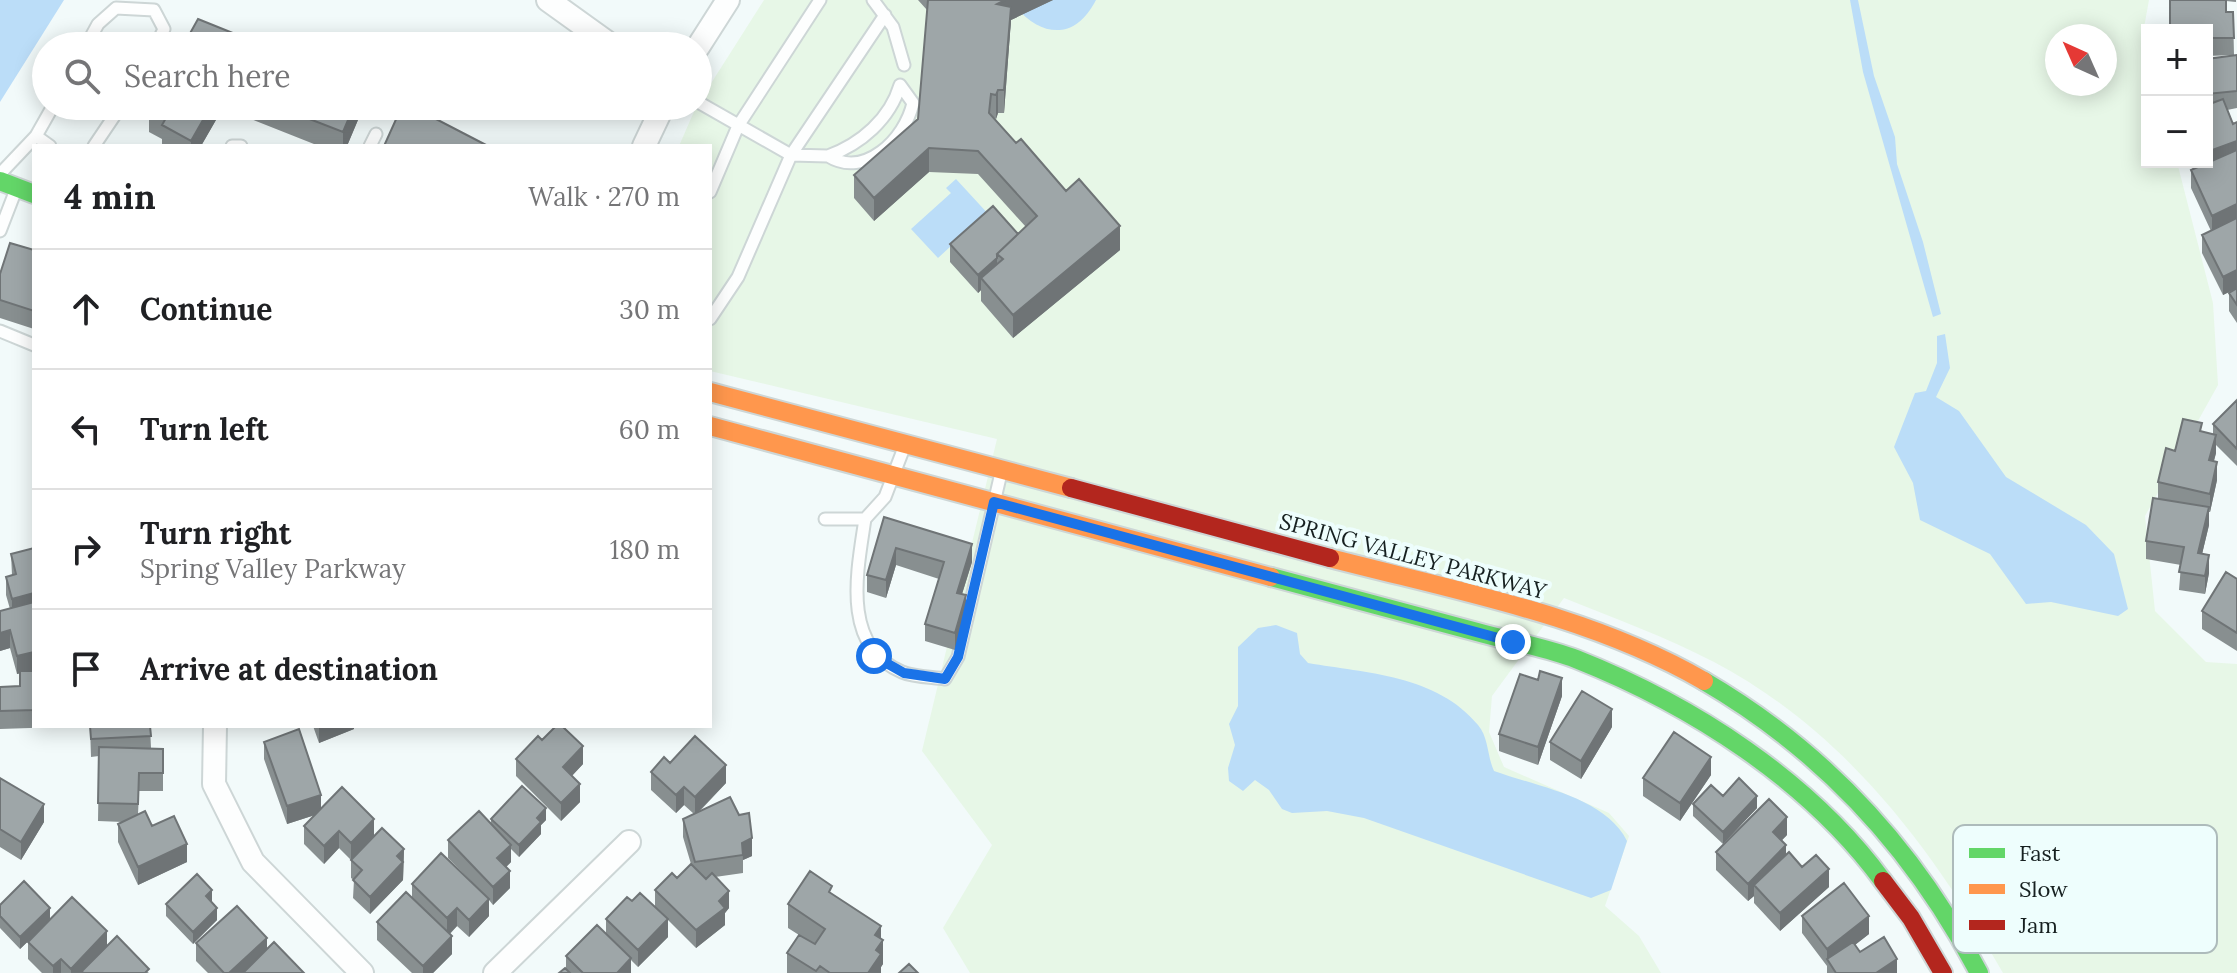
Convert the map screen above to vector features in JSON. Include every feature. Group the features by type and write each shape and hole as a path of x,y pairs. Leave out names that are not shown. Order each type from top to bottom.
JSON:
{"street":[{"path":"548,0 593,32"},
{"path":"708,32 728,0"},
{"path":"645,144 656,120"},
{"name":"SPRING VALLEY PARKWAY","path":"712,393 906,444 1001,473 1564,620 1688,672 1751,711 1792,742 1854,799 1911,861 1953,930"},
{"path":"712,427 1574,658 1640,686 1742,745 1797,788 1875,871 1943,973"},
{"path":"215,728 214,784 253,862 362,973"},
{"path":"495,973 629,842"},
{"name":"SPRING VALLEY PARKWAY","path":"1967,953 1979,973"}],"lane":[{"path":"712,187 738,126 820,0"},
{"path":"873,0 893,27 904,65"},
{"path":"94,32 116,8 154,10 164,29 163,32"},
{"path":"712,316 738,277 791,155 885,15"},
{"path":"712,110 791,155 828,156 861,139 883,119 895,102 900,85 913,103 905,128 890,143 855,165 843,165 828,156"},
{"path":"0,174 36,136 45,120"},
{"path":"95,144 112,120"},
{"path":"371,144 376,134"},
{"path":"36,136 47,144"},
{"path":"0,231 17,187"},
{"path":"0,331 32,344"},
{"path":"906,444 885,497 865,519 854,588 860,622 874,656 904,673 945,679 958,657 1001,473"},
{"path":"825,519 865,519"}],"green space":[{"path":"764,0 2149,0 2145,24 2141,24 2141,168 2179,168 2213,303 2218,385 2145,516 2155,611 2206,662 2237,664 2237,973 2003,973 1991,953 2217,953 2217,825 1953,825 1953,892 1881,796 1804,722 1761,690 1714,662 1564,598 1492,696 1489,732 1504,767 1609,813 1629,836 1605,906 1639,936 1661,973 970,973 943,928 992,845 922,751 997,439 712,371 712,144 680,144 690,120 712,120 712,82"}],"water":[{"path":"0,0 64,0 44,32 32,32 32,51 0,102"},
{"path":"1010,0 1096,0 1077,24 1054,30 1031,21"},
{"path":"1850,0 1858,0 1874,76 1895,137 1897,164 1923,242 1941,314 1933,317 1863,72"},
{"path":"956,179 991,217 977,222 938,258 911,229 951,193 946,188"},
{"path":"1945,334 1950,368 1936,397 1959,411 2006,477 2086,525 2114,554 2128,609 2118,616 2051,602 2026,604 1990,554 1920,520 1913,483 1894,447 1915,393 1926,391 1937,363 1937,336"},
{"path":"1276,625 1297,633 1300,654 1308,663 1399,679 1442,696 1461,708 1482,730 1494,771 1569,796 1603,814 1617,826 1627,841 1611,890 1591,898 1364,818 1327,811 1292,813 1282,809 1269,790 1255,780 1243,791 1229,781 1228,768 1235,745 1229,724 1238,706 1238,647 1258,628"}],"building":[{"path":"928,0 1005,0 997,4 1011,7 1004,90 998,90 996,95 991,94 989,113 1016,143 1021,139 1066,191 1079,179 1120,226 1013,315 981,278 1003,259 997,254 1037,216 978,151 929,148 874,198 854,175 918,119"},
{"path":"2170,0 2226,0 2226,12 2233,12 2234,38 2213,38 2213,24 2170,24"},
{"path":"198,19 230,32 191,32"},
{"path":"2237,55 2237,91 2213,93 2213,58"},
{"path":"2223,99 2233,124 2237,122 2237,141 2213,150 2213,103"},
{"path":"165,120 203,120 191,141 162,125"},
{"path":"312,120 348,120 343,132"},
{"path":"396,120 438,120 484,144 385,144"},
{"path":"2237,150 2237,204 2212,216 2191,170 2213,168 2213,160"},
{"path":"993,206 1018,234 978,275 950,244"},
{"path":"2237,218 2237,270 2223,277 2202,235"},
{"path":"10,243 32,249 32,310 0,300 0,274"},
{"path":"2237,288 2237,305 2229,293"},
{"path":"2237,400 2237,449 2213,424"},
{"path":"2183,419 2202,423 2200,431 2216,435 2209,460 2217,462 2210,494 2158,482 2166,448 2175,451"},
{"path":"2153,498 2209,507 2198,553 2209,555 2205,576 2179,572 2184,547 2146,541"},
{"path":"884,517 972,544 957,593 966,595 955,633 925,624 944,562 896,548 886,580 867,575"},
{"path":"32,549 32,594 12,599 6,577 16,574 11,554"},
{"path":"2226,572 2237,579 2237,633 2202,611"},
{"path":"32,603 32,652 17,656 10,630 0,633 0,611"},
{"path":"20,671 32,671 32,710 0,711 0,687 20,686"},
{"path":"1540,671 1562,678 1538,747 1499,734 1520,674 1538,680"},
{"path":"1582,691 1612,709 1581,761 1550,742"},
{"path":"90,728 150,728 151,736 91,739"},
{"path":"554,728 564,728 583,746 563,767 580,784 561,803 516,759 538,736 542,740"},
{"path":"299,729 321,795 287,806 264,742"},
{"path":"1674,732 1711,757 1680,803 1643,778"},
{"path":"695,736 726,765 695,797 684,787 676,795 651,772 664,757 670,763"},
{"path":"99,747 163,749 163,773 139,773 138,804 98,803"},
{"path":"0,778 44,804 21,842 0,829"},
{"path":"1739,778 1757,796 1723,832 1693,804 1711,785 1723,796"},
{"path":"522,786 546,808 537,818 541,822 519,845 491,819"},
{"path":"342,787 374,819 351,843 339,831 324,846 304,826"},
{"path":"730,797 739,815 749,813 752,838 742,843 743,855 695,862 683,819"},
{"path":"1769,799 1787,817 1773,832 1786,845 1748,884 1716,852"},
{"path":"145,811 152,826 174,816 187,844 138,867 118,824"},
{"path":"479,811 511,845 497,858 510,871 493,887 448,840"},
{"path":"382,828 404,849 397,856 403,862 370,897 353,880 362,870 351,860"},
{"path":"1789,852 1802,867 1816,855 1829,869 1780,913 1754,885"},
{"path":"441,853 489,899 469,920 457,908 447,918 412,884"},
{"path":"691,864 706,879 712,873 729,891 719,901 725,908 696,930 655,890 672,873 677,878"},
{"path":"810,871 832,886 829,892 881,926 875,935 883,940 876,950 881,954 868,973 830,973 820,966 816,971 787,953 799,935 815,944 825,929 788,904"},
{"path":"197,874 212,890 206,896 217,908 193,932 166,904"},
{"path":"24,881 50,908 20,937 0,916 0,905"},
{"path":"1844,883 1869,916 1827,949 1802,916"},
{"path":"406,892 452,936 423,966 377,922"},
{"path":"640,893 668,919 638,950 606,919 627,897 632,901"},
{"path":"72,897 107,931 71,969 61,959 53,966 28,942"},
{"path":"237,906 267,938 229,973 224,973 196,943"},
{"path":"597,925 631,958 619,973 583,973 566,956"},
{"path":"117,936 149,969 145,973 83,973 82,971"},
{"path":"1884,937 1897,959 1876,973 1836,973 1827,959 1853,942 1860,952"},
{"path":"274,942 304,973 243,973"},
{"path":"909,964 918,973 899,973"}],"traffic: fast":[{"path":"0,181 32,193"},
{"path":"1271,577 1564,655 1662,699 1745,749 1784,779 1820,810 1883,881"},
{"path":"1704,681 1789,739 1827,772 1896,845 1953,926"},
{"path":"1968,953 1979,973"}],"traffic: slow":[{"path":"712,393 1071,488"},
{"path":"712,427 1271,577"},
{"path":"1330,558 1474,594 1569,622 1660,658 1704,681"}],"traffic: jam":[{"path":"1071,488 1330,558"},
{"path":"1883,881 1911,918 1943,973"}],"route":[{"path":"874,656 904,673 945,679 958,657 994,502 1513,642"}]}
